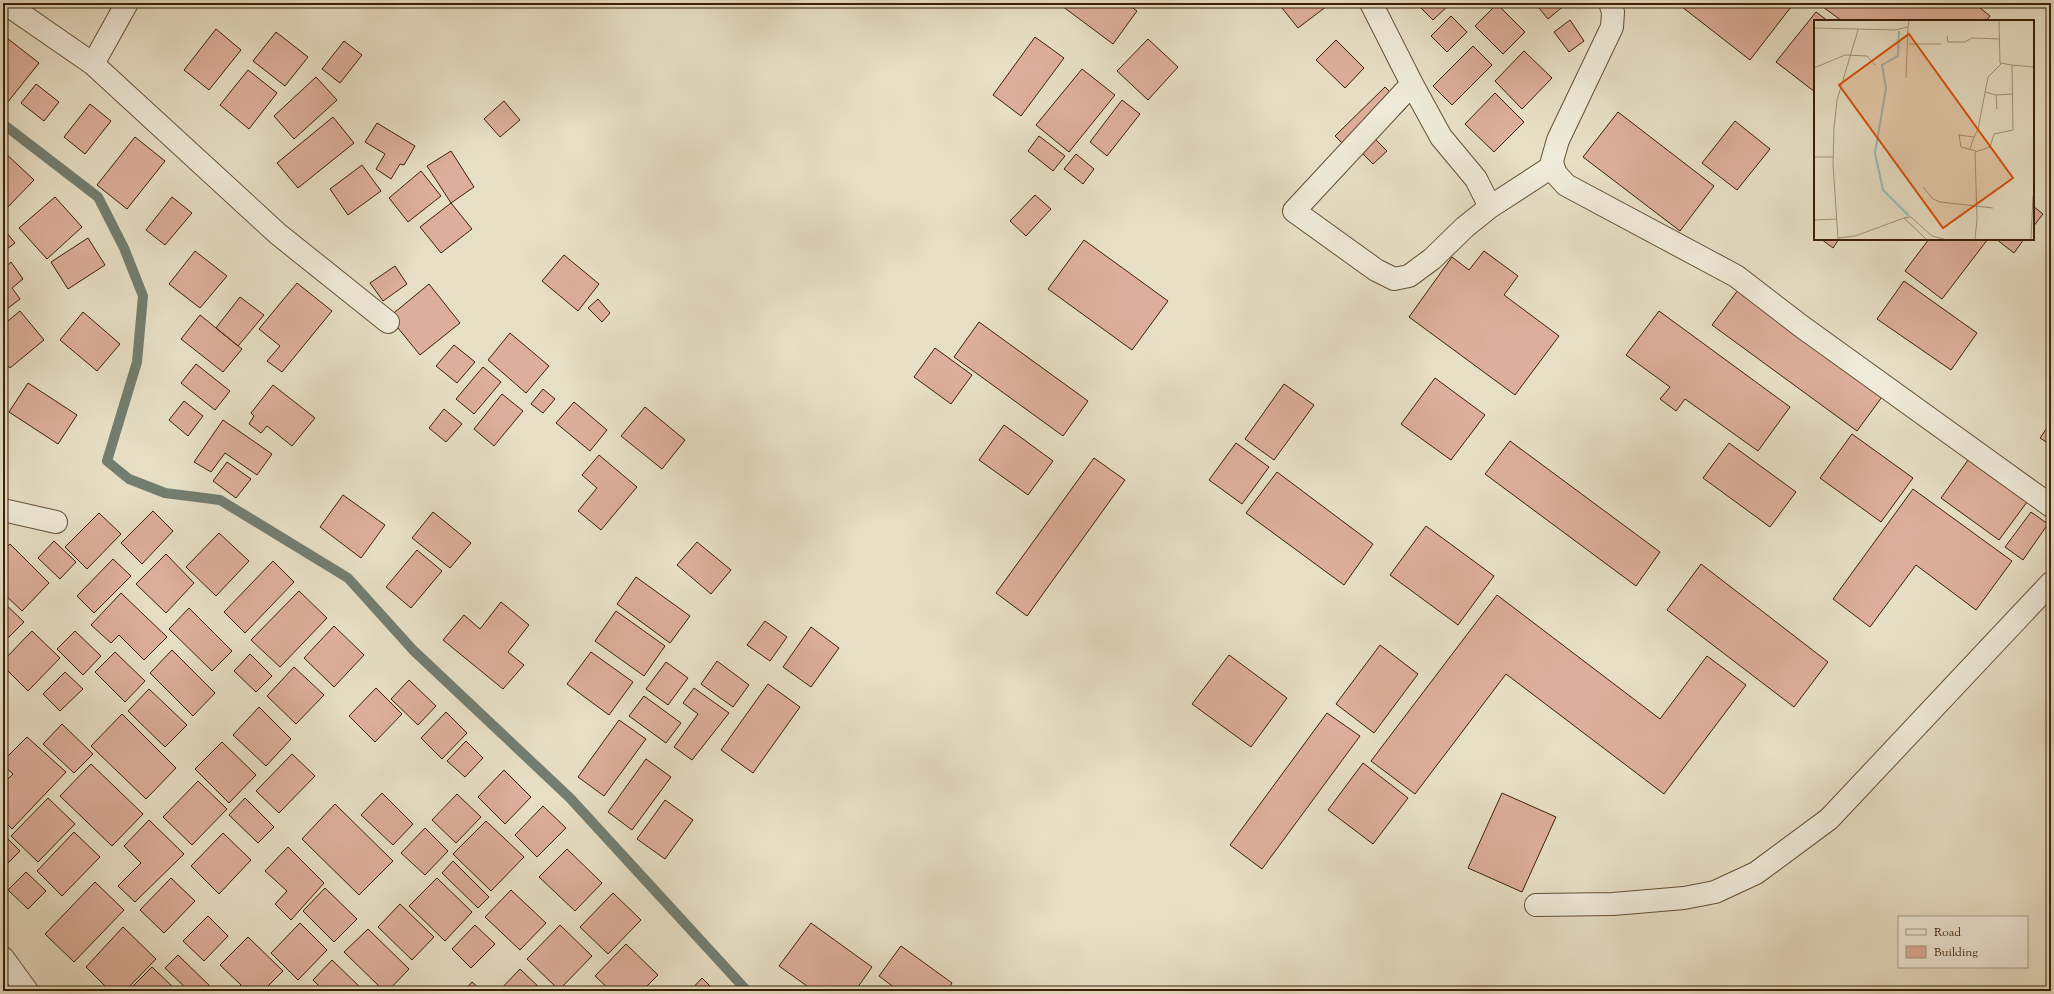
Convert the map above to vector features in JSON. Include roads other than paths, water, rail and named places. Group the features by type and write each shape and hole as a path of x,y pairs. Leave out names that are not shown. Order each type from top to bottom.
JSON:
{"street":[{"path":"5,3 93,64 278,234 388,322"},
{"path":"93,64 127,3"},
{"path":"1371,3 1441,137 1476,179 1490,207"},
{"path":"1610,3 1613,12 1612,27 1558,140 1553,166 1556,174 1566,185 1736,276 1801,326 2051,506"},
{"path":"1412,84 1294,211 1376,270 1394,279 1409,276 1432,259 1490,207 1553,166"},
{"path":"3,510 56,522"},
{"path":"1536,905 1613,904 1684,898 1715,892 1756,873 1828,818 2051,583"},
{"path":"3,958 27,991"}],"waterway":[{"path":"3,124 98,197 124,248 143,296 137,362 107,461 129,479 165,493 220,500 348,578 413,650 570,798 747,991"}]}
